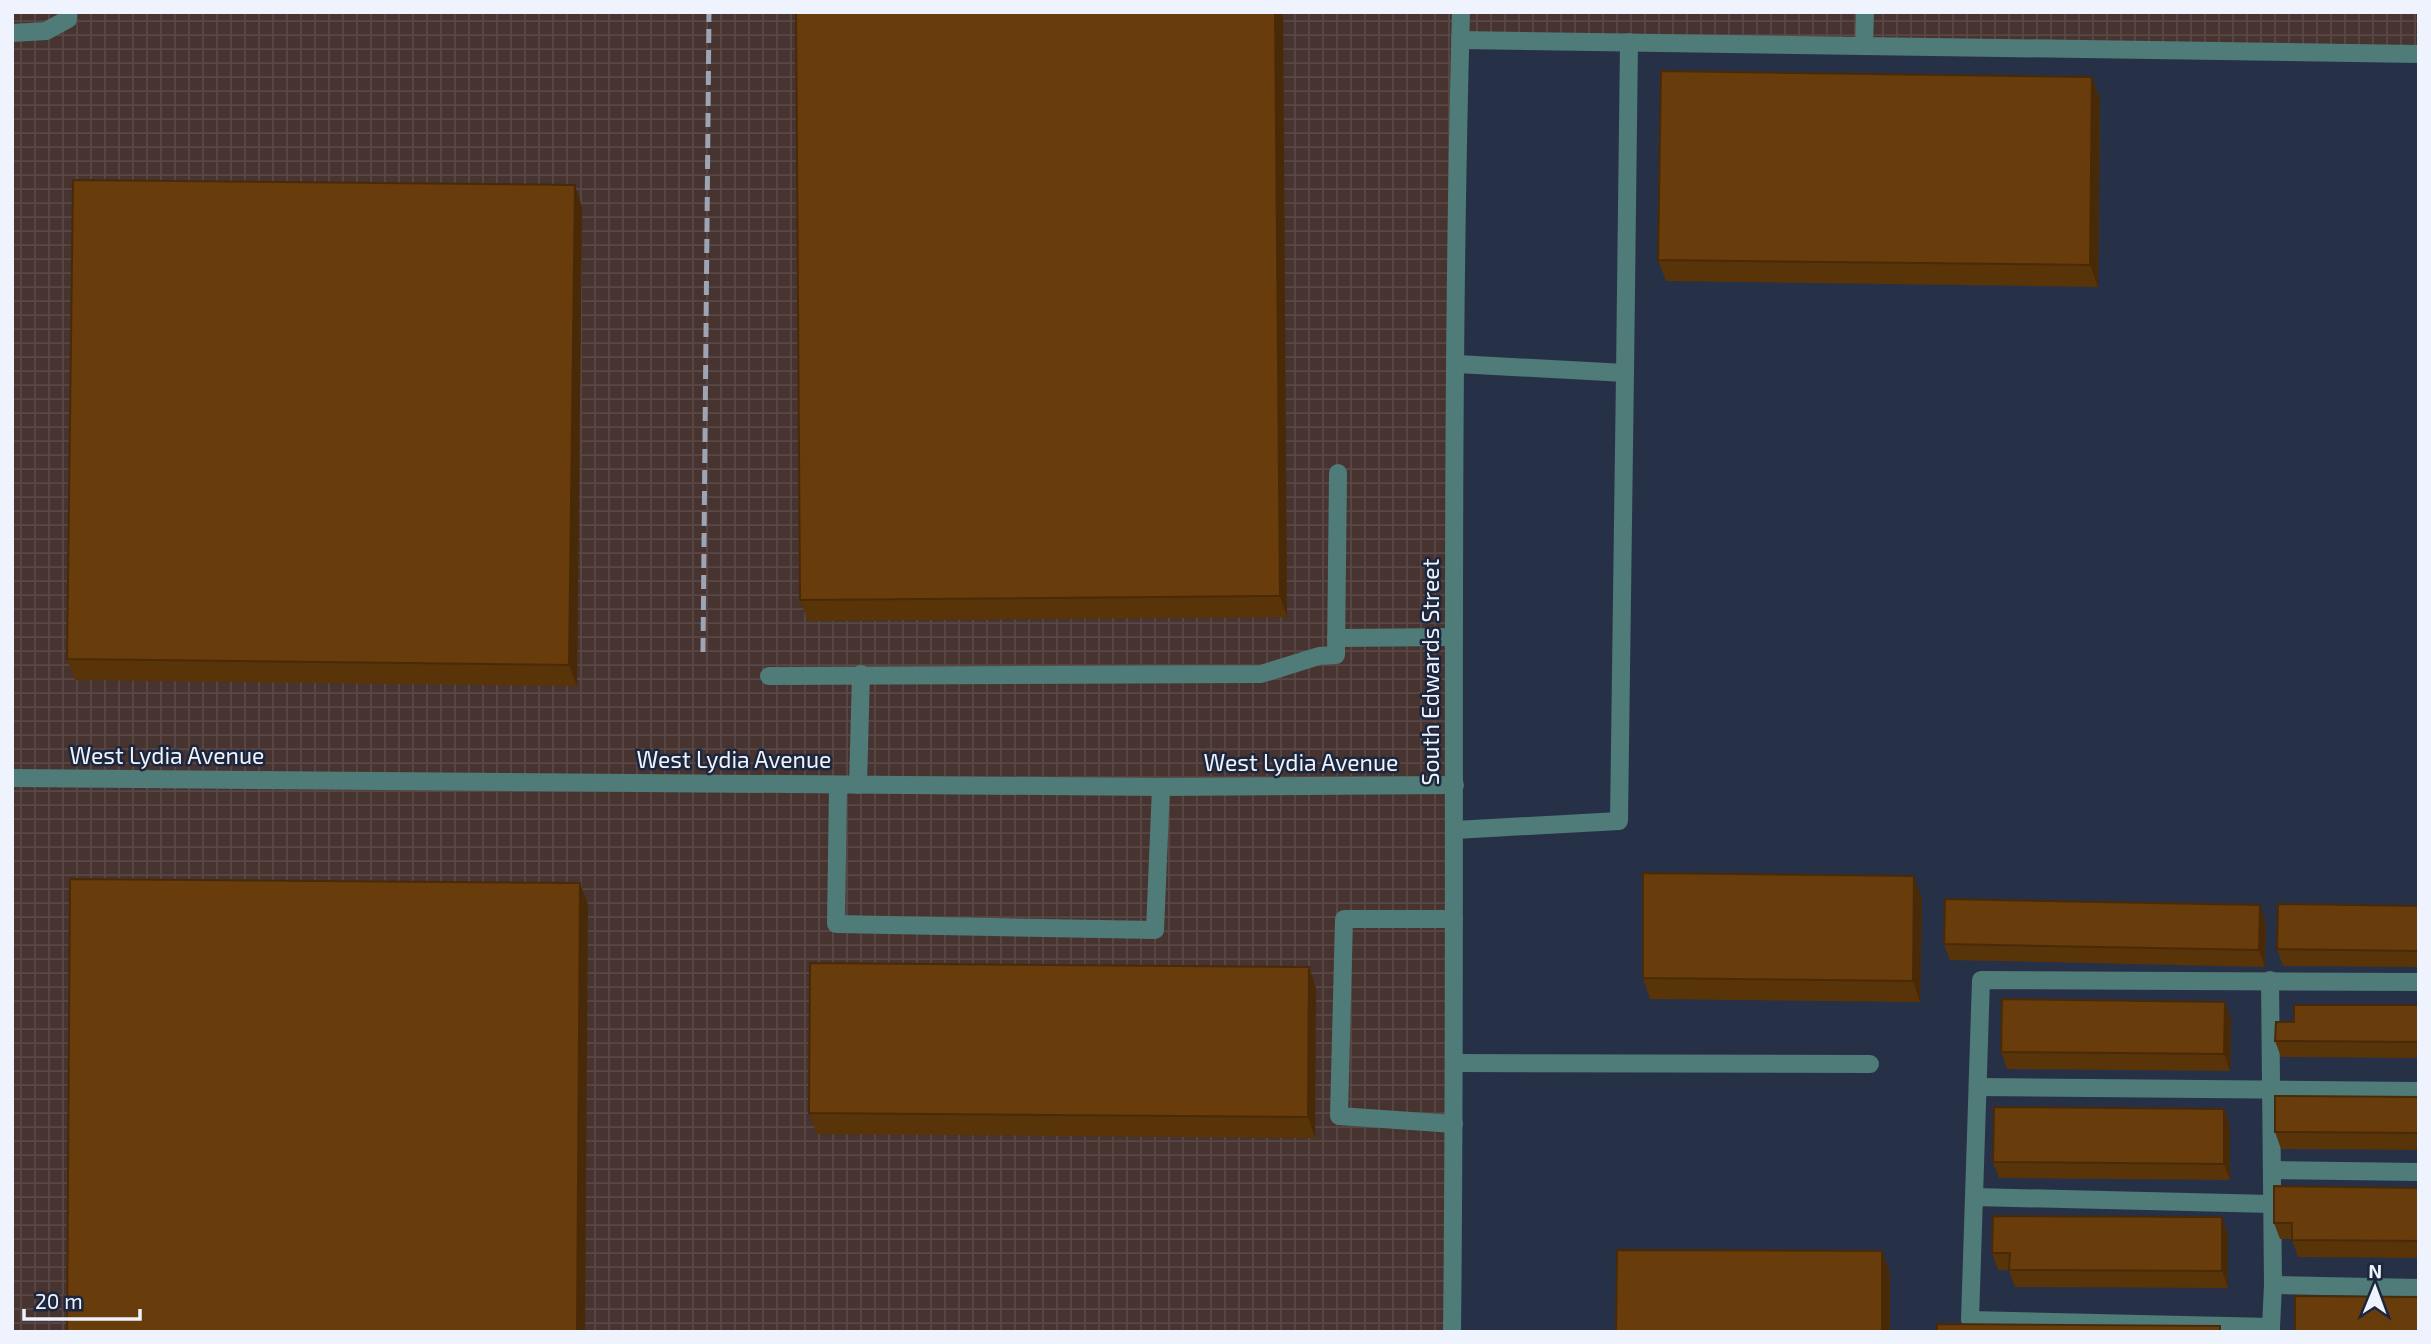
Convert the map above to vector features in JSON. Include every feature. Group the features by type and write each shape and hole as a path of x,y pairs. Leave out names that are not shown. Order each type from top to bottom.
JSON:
{"street":[{"path":"12,33 46,31 68,19 68,12"},
{"name":"South Edwards Street","path":"1452,1332 1455,1063 1453,637 1461,12"},
{"path":"1864,46 1865,12"},
{"path":"1460,40 2419,54"},
{"path":"1455,830 1619,821 1629,42"},
{"path":"1457,364 1625,373"},
{"path":"769,676 1261,674 1319,656 1336,655 1338,473"},
{"path":"1336,638 1453,637"},
{"path":"858,785 861,674"},
{"name":"West Lydia Avenue","path":"12,778 1161,787 1455,785"},
{"path":"838,785 836,925 1155,930 1161,787"},
{"path":"1454,919 1344,919 1339,1116 1454,1124"},
{"path":"2270,980 2273,1285 2271,1329 1970,1320 1981,979 2270,980 2419,982"},
{"path":"1455,1063 1870,1064"},
{"path":"1978,1087 2419,1091"},
{"path":"2272,1170 2419,1172"},
{"path":"1974,1197 2272,1204"},
{"path":"2273,1285 2419,1288"}],"shaded area":[{"path":"12,12 2419,12 2419,53 1460,40 1450,1332 12,1332"}],"building":[{"path":"796,12 1275,12 1280,596 800,600"},
{"path":"1661,71 2092,77 2090,265 1658,260"},
{"path":"73,180 575,185 569,665 67,659"},
{"path":"1643,873 1914,876 1913,981 1643,978"},
{"path":"70,879 580,883 577,1332 67,1332"},
{"path":"1945,899 2260,905 2259,950 1944,944"},
{"path":"2278,904 2419,906 2419,951 2277,949"},
{"path":"810,963 1309,967 1308,1117 809,1113"},
{"path":"2002,999 2225,1002 2224,1054 2001,1052"},
{"path":"2294,1005 2419,1005 2419,1042 2275,1041 2276,1022 2294,1022"},
{"path":"2275,1096 2419,1097 2419,1133 2275,1132"},
{"path":"1994,1107 2224,1109 2224,1164 1993,1162"},
{"path":"2274,1186 2419,1188 2419,1241 2292,1240 2292,1223 2274,1223"},
{"path":"1993,1216 2222,1217 2222,1271 2009,1270 2010,1253 1992,1253"},
{"path":"1617,1250 1882,1251 1882,1332 1616,1332"},
{"path":"2295,1296 2419,1297 2419,1332 2295,1331"},
{"path":"1937,1324 2220,1326 2220,1332 1937,1332"}],"railway":[{"path":"703,652 709,12"}]}
